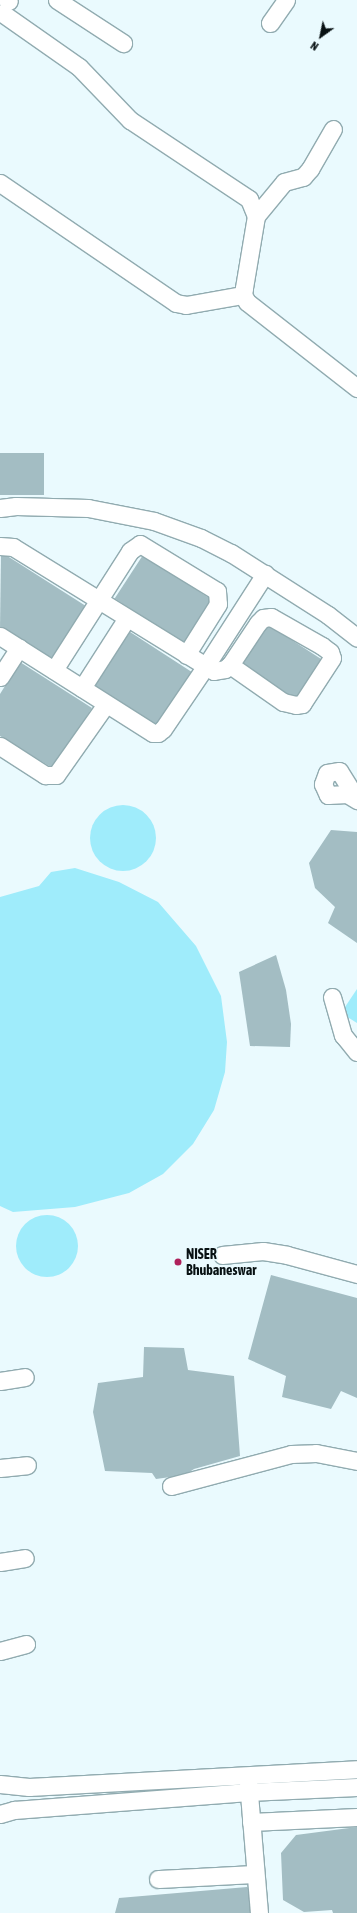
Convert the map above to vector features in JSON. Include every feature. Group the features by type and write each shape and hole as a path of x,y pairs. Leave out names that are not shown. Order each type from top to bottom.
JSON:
{"street":[{"path":"57,0 123,43"},
{"path":"270,23 286,0"},
{"path":"6,6 79,67 130,120 241,192 254,208 256,216 243,295 247,302 357,388"},
{"path":"256,216 284,182 303,177 310,169 334,129"},
{"path":"0,183 171,300 186,305 243,295"},
{"path":"0,508 59,506 132,516 201,538 231,553 265,574 328,615 357,638"},
{"path":"54,670 130,551 140,544 212,586 217,591 218,604 186,654"},
{"path":"0,546 13,547 205,667 220,671 230,665 258,623 263,618 271,616 322,646 332,658 302,704 296,705 283,702 230,665"},
{"path":"0,636 153,733 158,733 205,667 265,574"},
{"path":"82,688 127,618"},
{"path":"0,677 19,648"},
{"path":"0,746 45,775 56,776 106,704"},
{"path":"357,794 351,790 339,771 327,773 323,784 328,795 347,794 357,800"},
{"path":"332,997 343,1034 357,1052"},
{"path":"222,1255 263,1251 287,1255 357,1274"},
{"path":"0,1381 25,1377"},
{"path":"171,1486 291,1454 316,1453 357,1461"},
{"path":"0,1468 27,1465"},
{"path":"0,1562 26,1558"},
{"path":"0,1651 26,1644"},
{"path":"0,1784 29,1787 357,1769"},
{"path":"248,1775 248,1792 258,1913"},
{"path":"0,1814 14,1810 248,1792 357,1788"},
{"path":"251,1822 357,1817"},
{"path":"158,1879 255,1874"}],"shaded area":[{"path":"116,805 130,805 142,810 151,819 156,831 154,851 147,862 130,871 116,871 104,866 95,857 90,845 90,831 95,819 104,810"},
{"path":"75,868 119,882 158,902 196,946 221,996 227,1042 225,1072 214,1110 193,1144 163,1174 129,1193 75,1207 13,1212 0,1206 0,897 39,886 51,872"},
{"path":"357,989 357,1023 341,1013"},
{"path":"47,1215 59,1218 69,1224 75,1234 78,1246 75,1258 69,1268 59,1274 47,1277 35,1274 25,1268 19,1258 16,1246 19,1234 25,1224 35,1218"}],"building":[{"path":"0,453 44,453 44,495 0,495"},
{"path":"1,552 89,608 55,663 0,629"},
{"path":"143,555 213,600 184,644 115,599"},
{"path":"264,622 322,660 295,702 237,664"},
{"path":"127,630 194,674 158,730 91,686"},
{"path":"20,662 92,708 54,769 0,736 0,694"},
{"path":"331,830 357,832 357,943 328,923 335,907 315,888 309,863"},
{"path":"276,955 286,990 291,1024 290,1047 250,1046 239,972"},
{"path":"271,1275 357,1298 357,1398 341,1391 331,1409 282,1397 286,1376 248,1359"},
{"path":"144,1347 184,1348 188,1370 234,1376 240,1456 194,1469 185,1475 156,1479 152,1473 105,1471 93,1412 98,1383 143,1377"},
{"path":"357,1827 357,1913 333,1913 332,1910 304,1912 283,1900 281,1853 296,1835"},
{"path":"247,1887 253,1891 255,1913 115,1913 119,1898"}],"place":[{"name":"NISER Bhubaneswar","path":"178,1262"}]}
